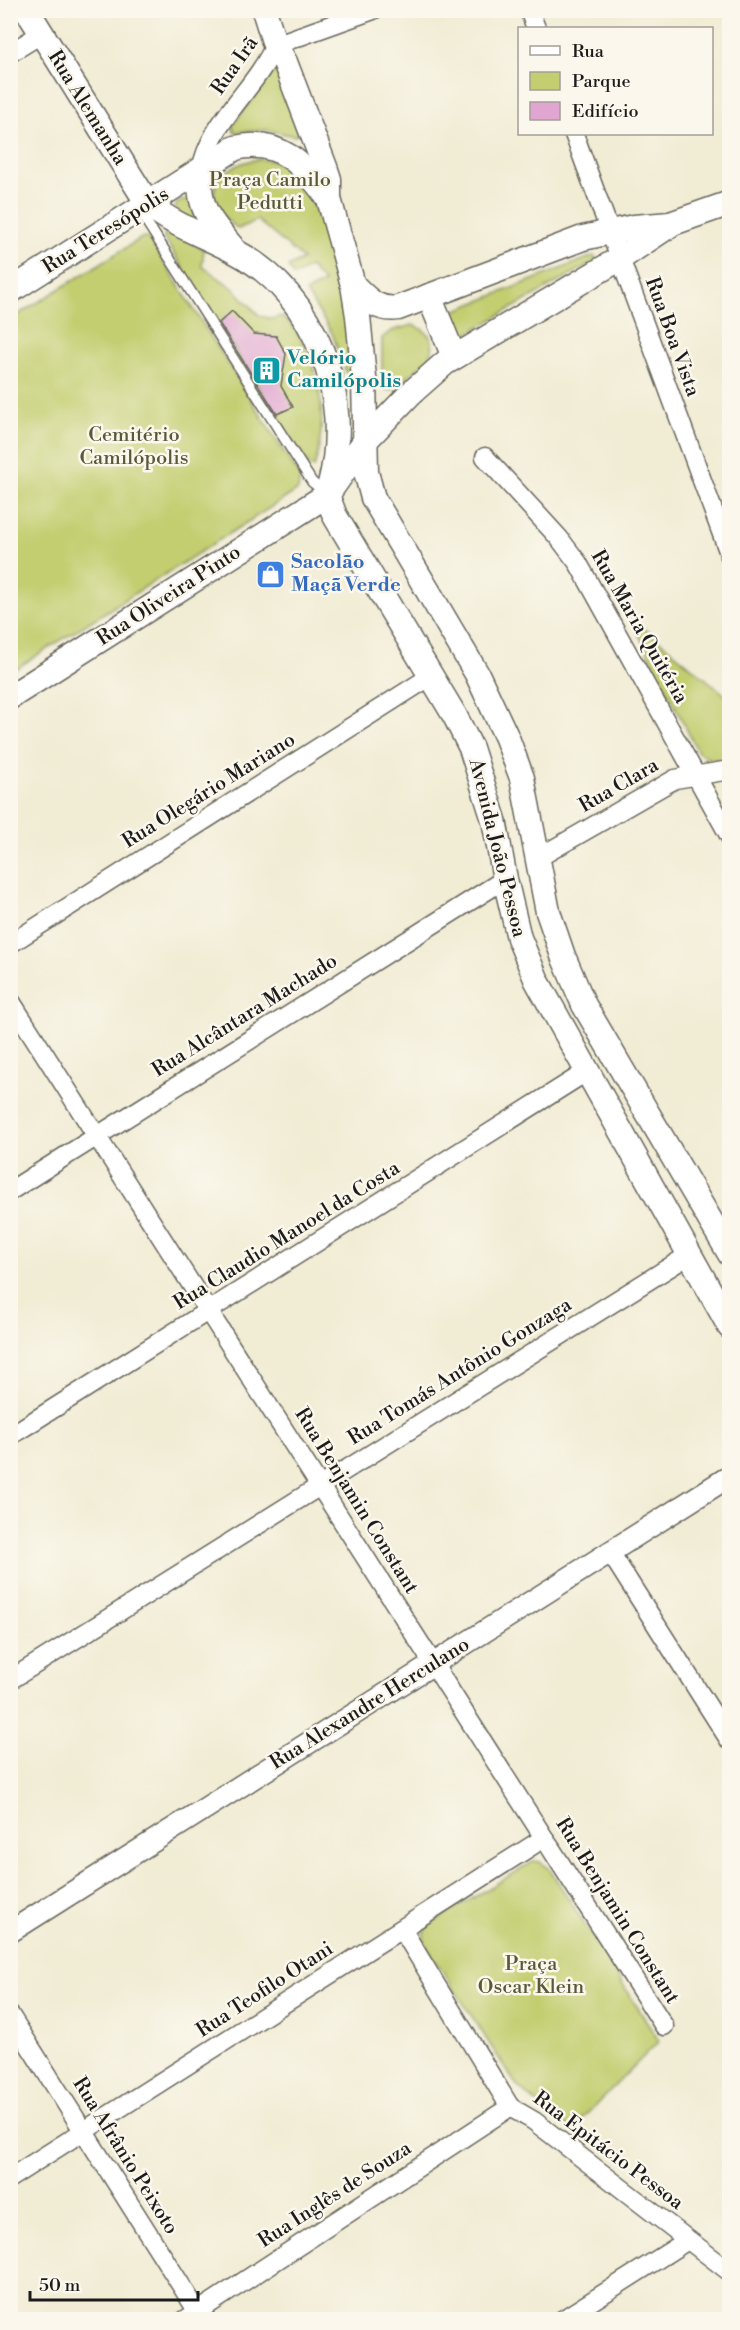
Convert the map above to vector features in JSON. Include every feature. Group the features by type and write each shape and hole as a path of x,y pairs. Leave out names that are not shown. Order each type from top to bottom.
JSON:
{"main road":[{"name":"Rua Alemanha","path":"27,10 143,207"},
{"path":"264,10 275,45 285,62 329,179 329,200 353,285 362,347 365,441"},
{"name":"Rua Teresópolis","path":"10,291 235,148 250,144 280,150 317,182 329,200"},
{"path":"201,171 200,200 204,210 236,251"},
{"path":"327,495 365,441 411,393 454,357 619,259 673,223 729,202"},
{"path":"143,207 236,251 269,276 296,305 326,359 335,398 336,457 327,495"},
{"path":"353,285 368,300 381,308 398,308 583,238 609,231 673,223"},
{"path":"429,296 454,357"},
{"name":"Avenida João Pessoa","path":"365,441 366,472 373,498 477,674 507,738 522,778 536,859 549,912 563,956 584,1005 729,1254"},
{"name":"Avenida João Pessoa","path":"327,495 335,516 455,716 471,748 494,820 519,939 537,981 729,1327"},
{"name":"Rua Oliveira Pinto","path":"10,697 327,495"}],"street":[{"name":"Rua Irã","path":"201,171 203,156 213,136 265,65 275,45 373,10"},
{"path":"530,10 536,27"},
{"path":"10,53 41,34"},
{"name":"Rua Boa Vista","path":"574,135 729,556"},
{"name":"Rua Maria Quitéria","path":"485,457 559,538 578,563 697,775 729,837"},
{"name":"Rua Olegário Mariano","path":"10,944 431,676"},
{"name":"Rua Clara","path":"536,859 675,780 729,770"},
{"name":"Rua Alcântara Machado","path":"10,1191 505,879"},
{"name":"Rua Benjamin Constant","path":"10,1000 664,2026"},
{"name":"Rua Claudio Manoel da Costa","path":"10,1436 586,1072"},
{"name":"Rua Tomás Antônio Gonzaga","path":"10,1680 689,1255"},
{"name":"Rua Alexandre Herculano","path":"10,1932 729,1476"},
{"path":"610,1552 729,1741"},
{"name":"Rua Teofilo Otani","path":"10,2178 544,1838"},
{"name":"Rua Epitácio Pessoa","path":"402,1929 510,2107 534,2121 729,2272"},
{"name":"Rua Afrânio Peixoto","path":"10,2015 84,2132 195,2317"},
{"name":"Rua Inglês de Souza","path":"195,2317 510,2107"},
{"path":"562,2319 688,2240"}],"lane":[{"path":"143,207 312,482 327,495"}],"green space":[{"path":"275,68 301,132 294,136 268,130 234,132 233,125"},
{"name":"Praça Camilo Pedutti","path":"260,159 282,164 298,179 312,202 324,230 334,262 348,326 355,377 351,380 348,378 332,333 306,292 324,283 310,267 294,276 288,267 303,259 257,220 238,229 224,218 218,209 215,189 218,181 224,174 241,163"},
{"name":"Praça Camilo Pedutti","path":"187,199 192,204 195,218 193,220 179,214 175,208 177,203"},
{"path":"166,230 204,249 202,266 233,288 260,316 273,319 281,316 298,334 315,371 321,403 321,436 314,468 308,465 164,238"},
{"name":"Cemitério Camilópolis","path":"143,237 149,239 300,477 298,490 11,672 11,319"},
{"path":"593,256 596,257 595,261 465,335 461,333 452,314 454,311"},
{"path":"412,325 423,330 430,337 433,346 430,358 392,390 387,390 382,383 382,338 391,331"},
{"path":"632,621 649,632 729,698 729,756 713,760 698,752"},
{"name":"Praça Oscar Klein","path":"534,1861 549,1868 659,2041 571,2130 515,2083 425,1944 424,1938 424,1933 430,1924"}],"building":[{"name":"Velório Camilópolis","path":"232,311 254,334 276,336 286,354 281,386 293,407 277,414 219,323"}],"place":[{"name":"Velório Camilópolis","path":"266,370"},
{"name":"Sacolão Maçã Verde","path":"270,574"}]}
